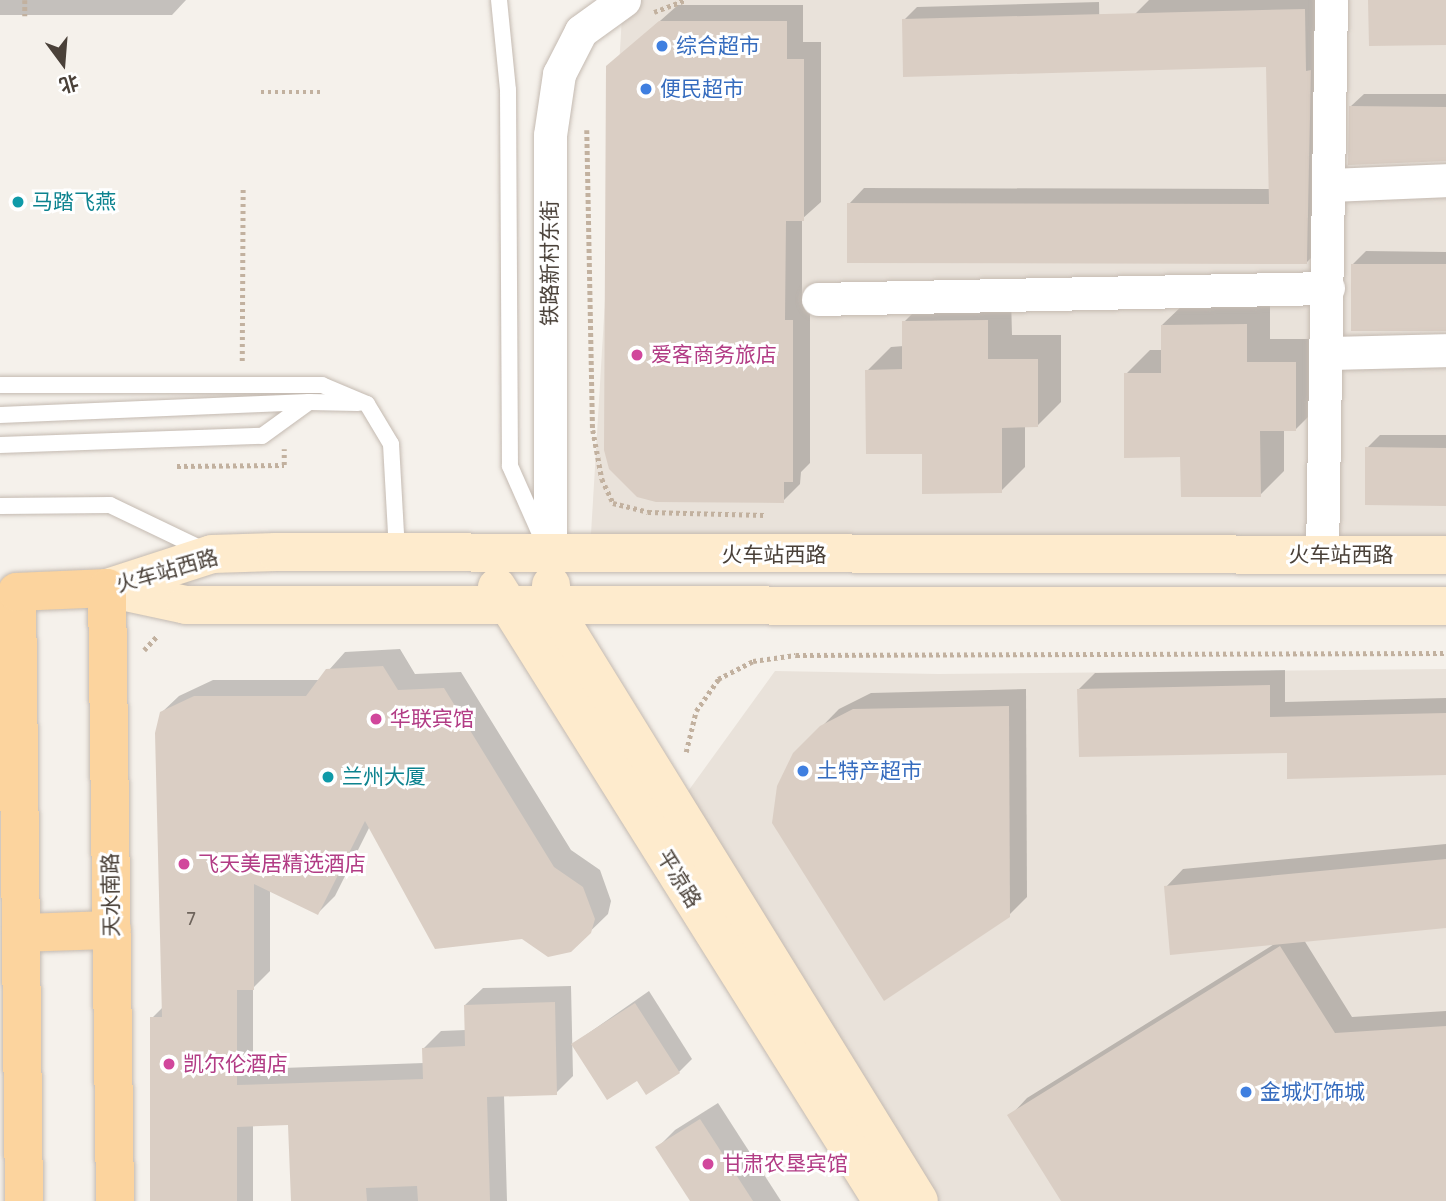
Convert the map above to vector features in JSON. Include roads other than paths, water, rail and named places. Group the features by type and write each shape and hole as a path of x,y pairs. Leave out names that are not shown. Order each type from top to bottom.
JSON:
{"main road":[{"name":"火车站西路","path":"107,589 212,554 1446,555"},
{"name":"平凉路","path":"480,554 505,604 882,1201"},
{"path":"550,555 551,605"},
{"name":"火车站西路","path":"9,592 107,589 186,605 1446,606"},
{"name":"天水南路","path":"107,589 115,1201"},
{"path":"9,592 21,933 24,1201"},
{"name":"平凉路","path":"551,605 919,1201"},
{"path":"21,933 112,930"}],"street":[{"path":"1322,555 1331,0"},
{"name":"铁路新村东街","path":"550,555 550,135 559,74 581,31 633,9"},
{"path":"1329,185 1446,180"},
{"path":"818,299 1328,288"},
{"path":"1327,354 1446,350"}],"lane":[{"path":"499,0 508,90 510,466 550,555"},
{"path":"0,385 322,384 367,404 391,444 397,555"},
{"path":"0,415 309,402 367,404"},
{"path":"0,445 262,436 309,402"},
{"path":"0,506 110,505 212,554"}],"place":[{"name":"综合超市","path":"662,46"},
{"name":"便民超市","path":"646,89"},
{"name":"马踏飞燕","path":"18,202"},
{"name":"爱客商务旅店","path":"637,355"},
{"name":"华联宾馆","path":"376,719"},
{"name":"土特产超市","path":"803,771"},
{"name":"兰州大厦","path":"328,777"},
{"name":"飞天美居精选酒店","path":"184,864"},
{"name":"凯尔伦酒店","path":"169,1064"},
{"name":"金城灯饰城","path":"1246,1092"},
{"name":"甘肃农垦宾馆","path":"708,1164"}]}
